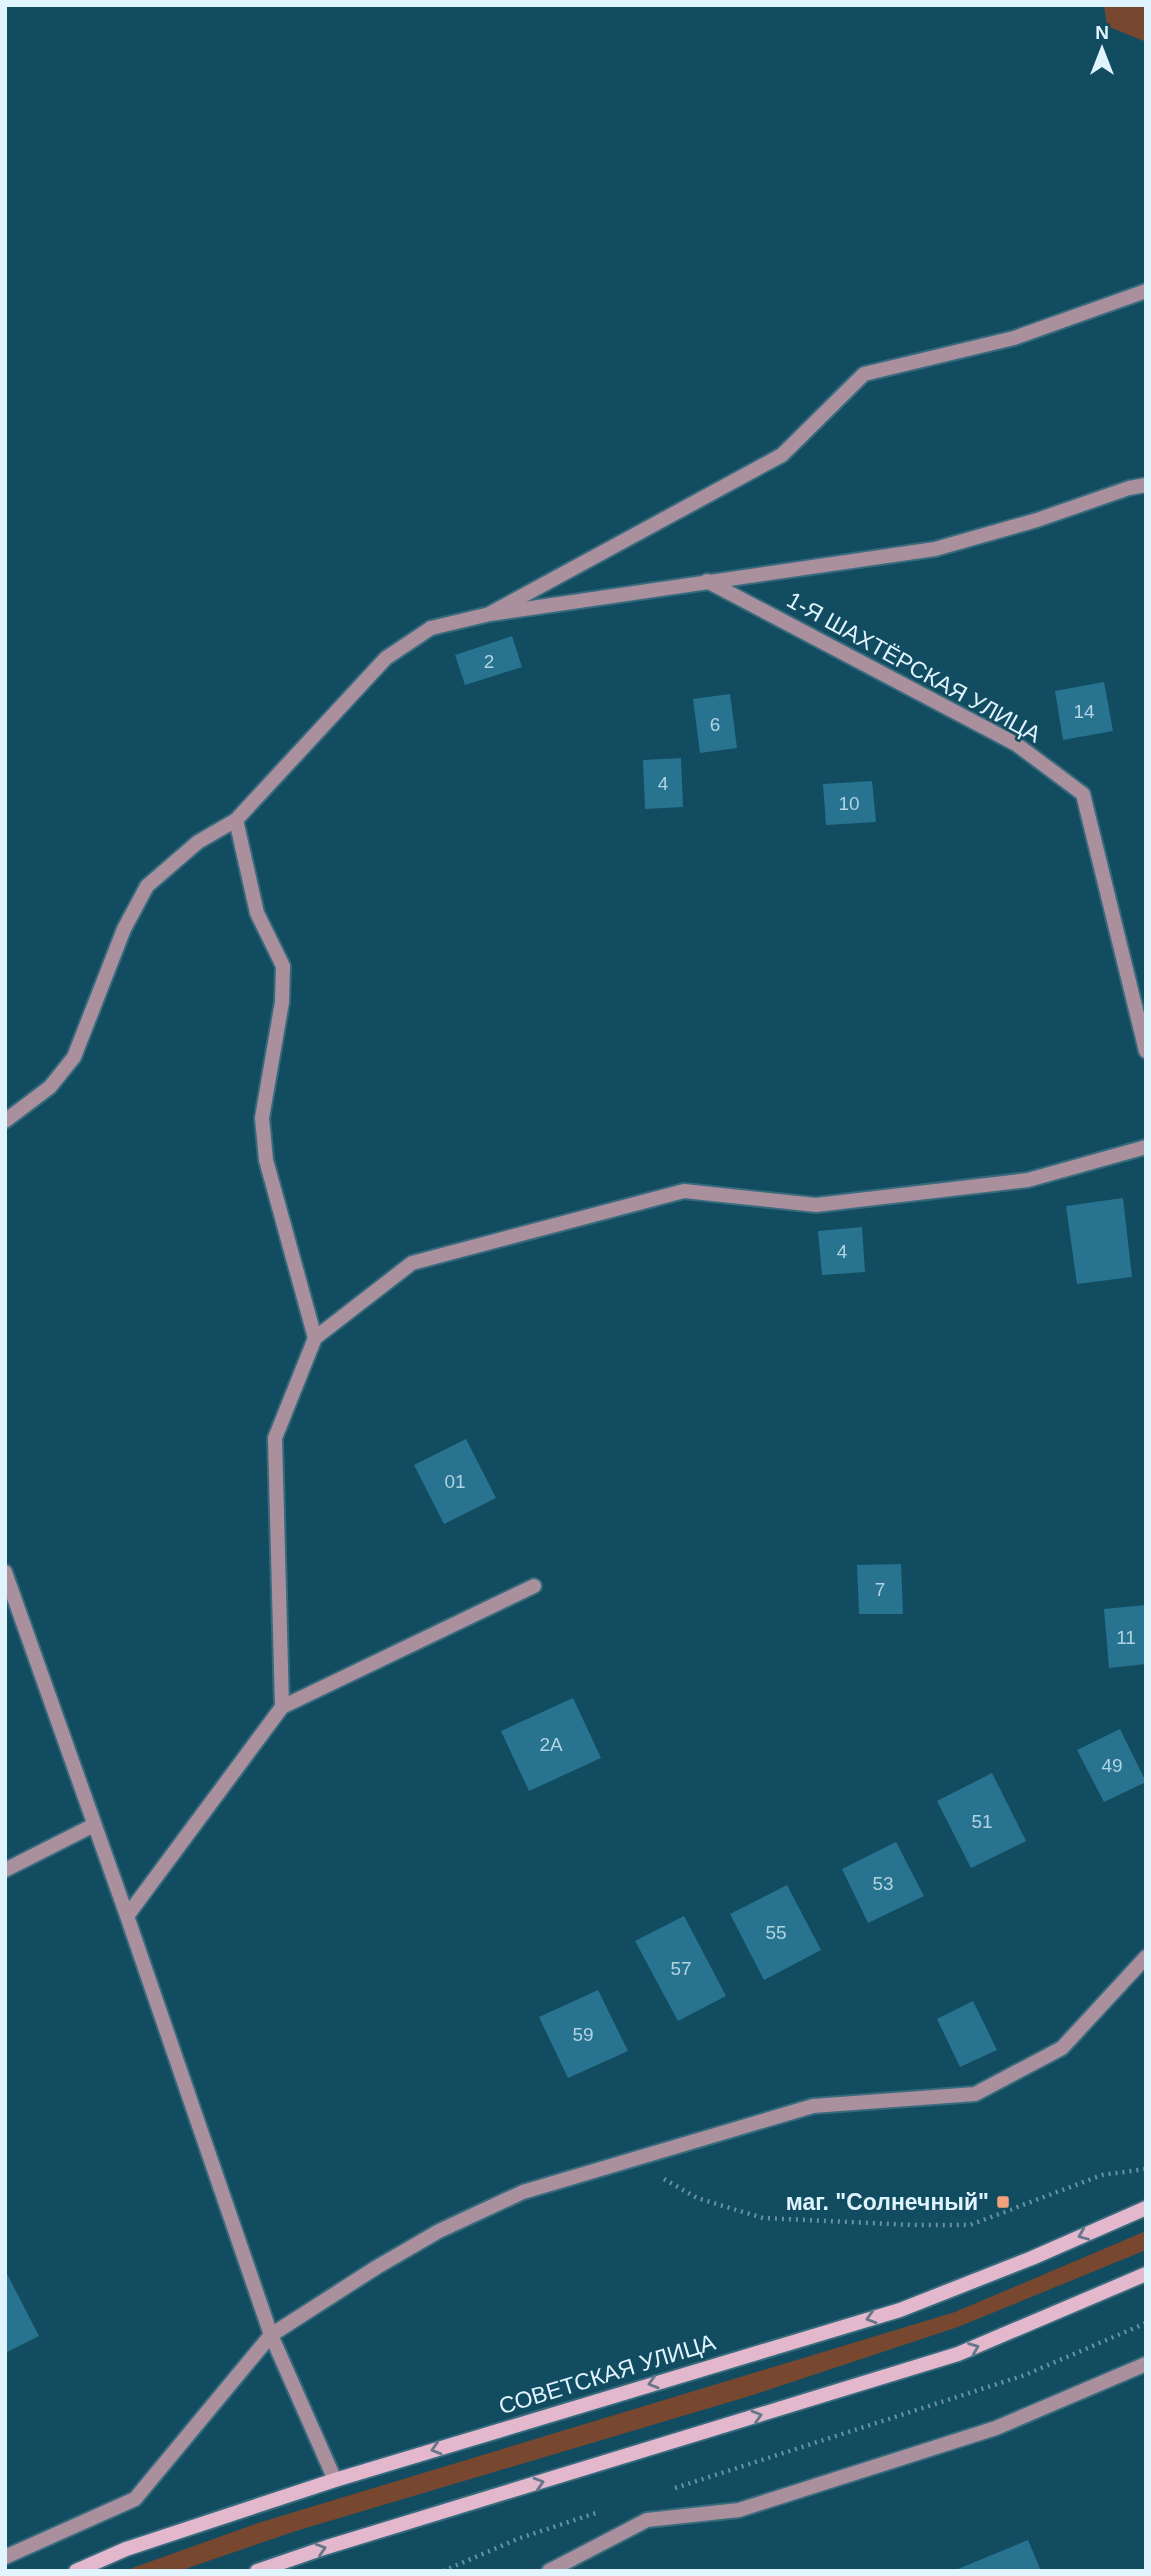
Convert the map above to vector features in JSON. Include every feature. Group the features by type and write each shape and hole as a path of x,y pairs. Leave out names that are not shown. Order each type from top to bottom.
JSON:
{"main road":[{"name":"СОВЕТСКАЯ УЛИЦА","path":"76,2571 126,2549 335,2480 900,2310 1031,2258 1146,2208"},
{"path":"257,2571 958,2354 1146,2274"}],"street":[{"path":"490,614 782,455 864,374 1014,338 1146,291"},
{"name":"1-Я ШАХТЁРСКАЯ УЛИЦА","path":"5,1121 50,1087 74,1058 124,929 147,886 198,842 236,820 386,657 431,628 490,614 935,549 1146,485"},
{"name":"1-Я ШАХТЁРСКАЯ УЛИЦА","path":"706,581 1016,744 1083,794 1146,1051"},
{"path":"236,820 257,913 283,967 282,1002 262,1118 266,1160 315,1338"},
{"path":"282,1707 275,1438 315,1338 412,1263 684,1191 816,1205 1028,1180 1146,1147"},
{"path":"5,1573 127,1916 271,2335 335,2480"},
{"path":"127,1916 282,1707 534,1586"},
{"path":"5,1870 94,1825"},
{"path":"5,2557 135,2499 271,2335 439,2231 523,2192 813,2106 975,2094 1062,2048 1146,1957"},
{"path":"550,2571 647,2520 739,2510 996,2428 1146,2364"}],"path":[{"path":"631,2160 697,2198 763,2218 914,2225 970,2224 1102,2175 1146,2169"},
{"path":"666,2491 1025,2375 1146,2323"},
{"path":"443,2571 520,2538 599,2512"}],"shaded area":[{"path":"1104,5 1146,5 1146,42 1107,26"},
{"path":"1146,2231 1146,2250 958,2327 753,2395 296,2531 179,2571 124,2571 258,2523 955,2312"}],"building":[{"path":"512,636 522,667 465,685 455,655"},
{"path":"1104,682 1113,731 1063,740 1055,691"},
{"path":"730,694 737,748 700,753 693,699"},
{"path":"681,758 683,807 645,809 643,760"},
{"path":"872,781 876,822 826,825 823,784"},
{"path":"1123,1198 1132,1277 1077,1284 1066,1206"},
{"path":"862,1227 865,1272 822,1275 818,1231"},
{"path":"466,1439 496,1498 444,1524 414,1465"},
{"path":"901,1564 903,1614 859,1614 857,1565"},
{"path":"1146,1605 1146,1664 1109,1668 1104,1609"},
{"path":"573,1698 601,1758 529,1791 501,1731"},
{"path":"1120,1729 1146,1782 1104,1802 1077,1750"},
{"path":"992,1773 1026,1841 971,1868 937,1801"},
{"path":"896,1842 924,1896 868,1923 842,1869"},
{"path":"787,1885 821,1950 764,1980 730,1914"},
{"path":"684,1916 726,1996 678,2021 635,1941"},
{"path":"598,1990 628,2051 568,2078 539,2017"},
{"path":"973,2001 997,2050 960,2067 937,2019"},
{"path":"5,2270 39,2336 5,2353"},
{"path":"1028,2540 1041,2571 958,2569"}],"place":[{"name":"маг. \"Солнечный\"","path":"1003,2202"}]}
